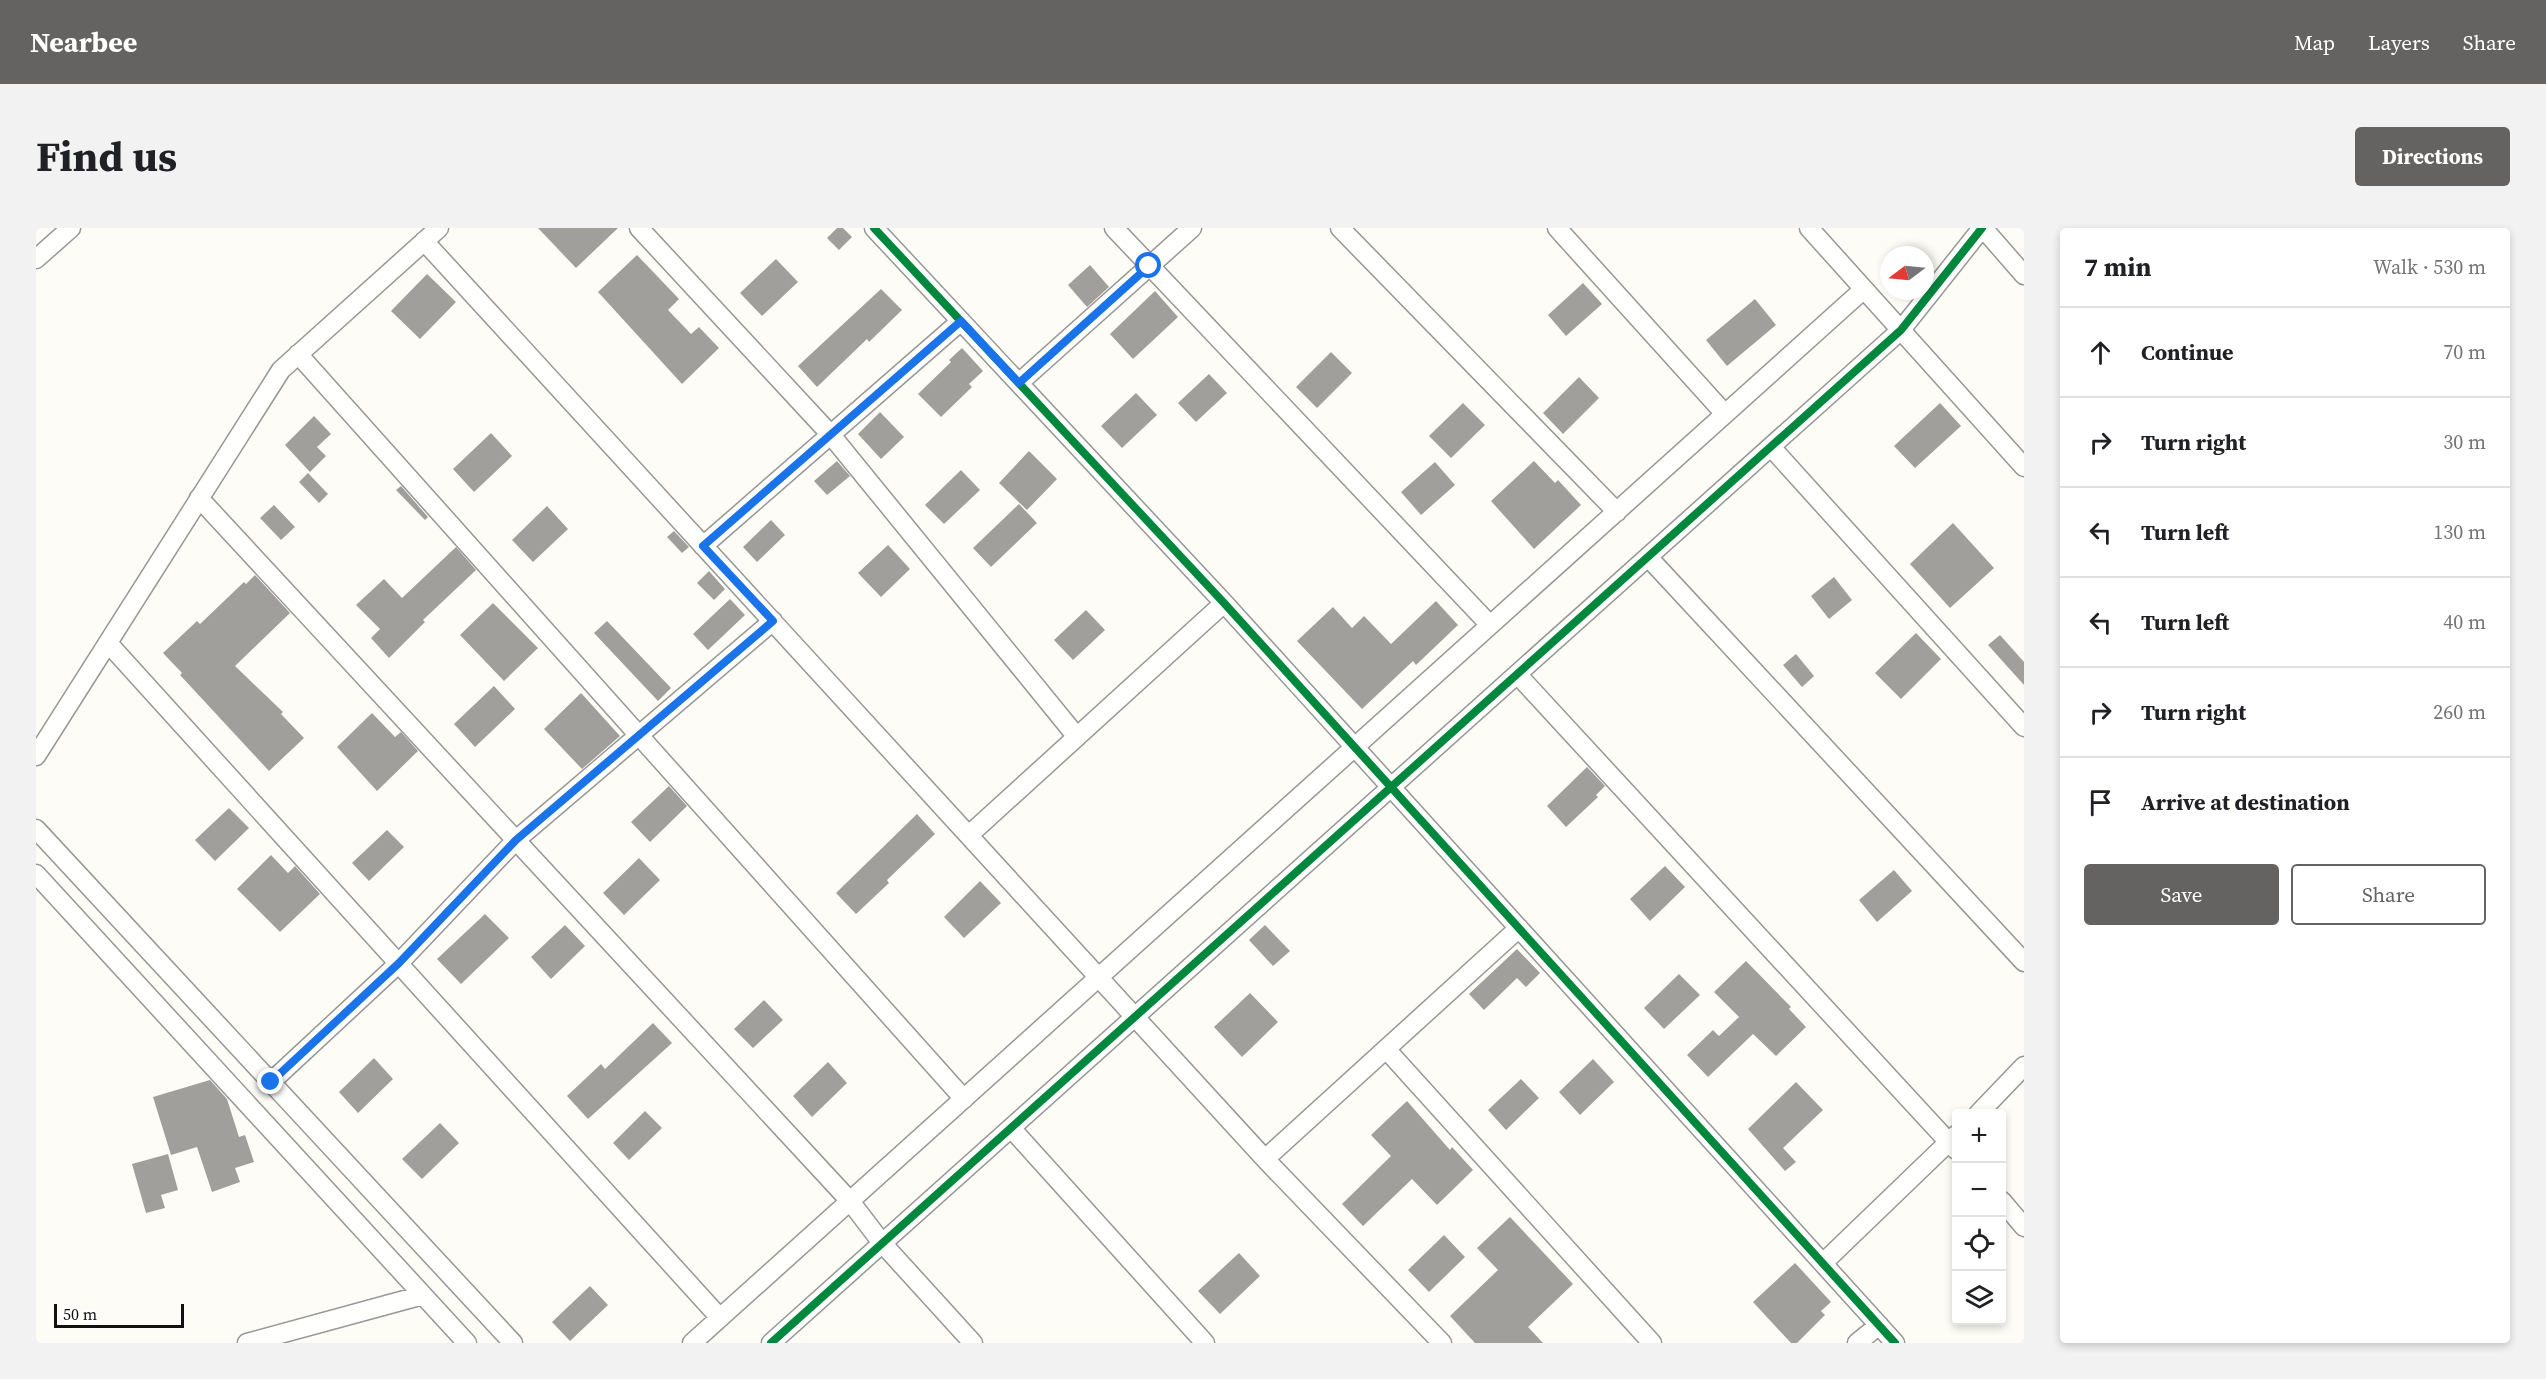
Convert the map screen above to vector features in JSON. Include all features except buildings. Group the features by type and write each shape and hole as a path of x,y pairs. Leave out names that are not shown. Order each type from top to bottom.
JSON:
{"street":[{"path":"36,259 71,228"},
{"path":"36,756 280,370 439,228"},
{"path":"639,228 831,435 1077,737"},
{"path":"874,228 1224,603 1895,1343"},
{"path":"1114,228 1490,625"},
{"path":"1019,383 1192,228"},
{"path":"1340,228 1617,512"},
{"path":"1557,228 1725,414"},
{"path":"1809,228 2024,466"},
{"path":"771,1343 1901,330 1982,228 2024,275"},
{"path":"424,241 1265,1159 1442,1343"},
{"path":"692,1343 1864,289"},
{"path":"703,546 961,321"},
{"path":"298,354 964,1099"},
{"path":"1771,447 2024,727"},
{"path":"200,498 850,1201 882,1244 973,1343"},
{"path":"1648,557 2024,962"},
{"path":"969,835 1224,603"},
{"path":"271,1082 399,963 516,840 640,737 773,621"},
{"path":"108,643 720,1318"},
{"path":"1517,674 1952,1140"},
{"path":"36,829 513,1343"},
{"path":"36,874 467,1343"},
{"path":"1265,1159 1519,928"},
{"path":"1386,1049 1652,1343"},
{"path":"1982,1109 2024,1066"},
{"path":"1011,1128 1205,1343"},
{"path":"1822,1263 1952,1144"},
{"path":"2006,1207 2024,1227"},
{"path":"248,1343 423,1295"},
{"path":"1857,1343 1879,1325"}],"cycle path":[{"path":"874,228 1224,603 1895,1343"},
{"path":"771,1343 1901,330 1982,228"}],"route":[{"path":"271,1082 399,963 516,840 640,737 773,621 703,546 961,321 1019,383 1149,266"}]}
